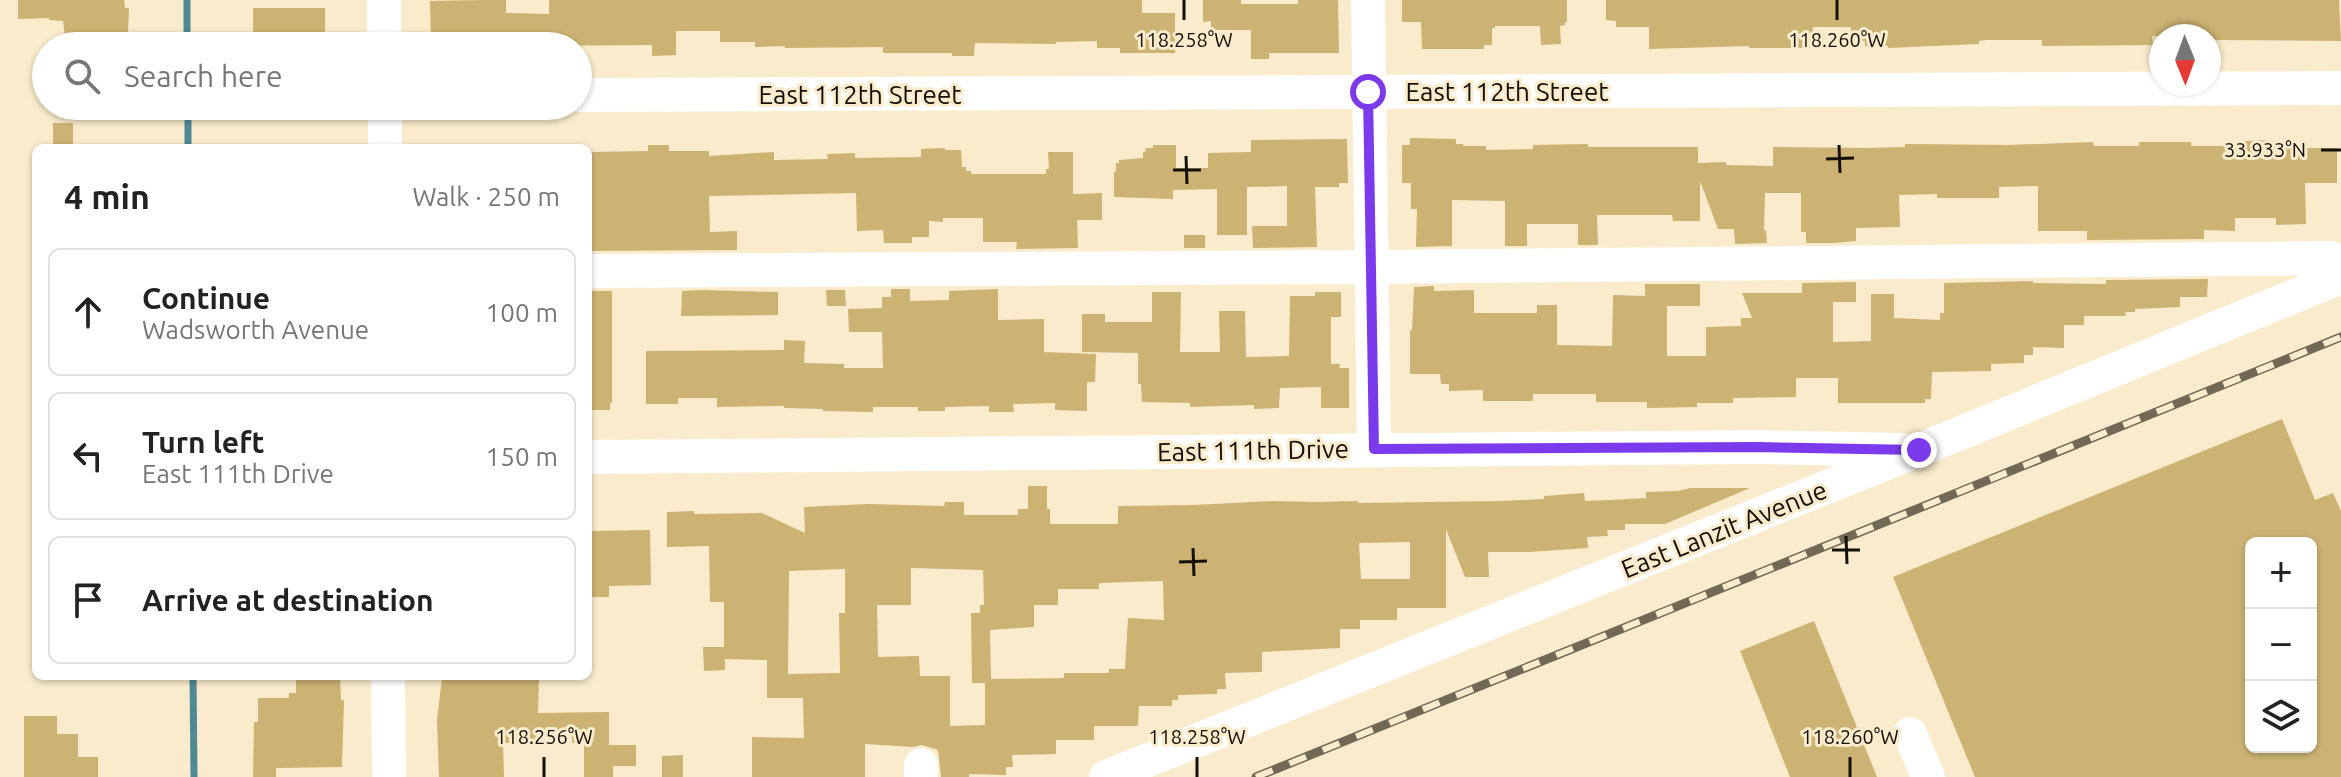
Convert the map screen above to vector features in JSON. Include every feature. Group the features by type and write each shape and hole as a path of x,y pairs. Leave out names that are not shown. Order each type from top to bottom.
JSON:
{"street":[{"path":"384,0 384,32"},
{"path":"1368,0 1374,449"},
{"name":"East 112th Street","path":"592,95 2341,88"},
{"path":"385,120 385,144"},
{"path":"592,271 2331,258 2341,262"},
{"name":"East Lanzit Avenue","path":"1106,777 2341,277"},
{"name":"East 111th Drive","path":"592,457 1374,449 1757,447 1919,450"},
{"path":"388,680 389,777"},
{"path":"1910,734 1928,777"}],"building":[{"path":"18,0 124,0 125,8 129,8 128,32 64,32 63,21 18,19"},
{"path":"506,0 506,13 549,14 549,0 1142,0 1142,13 1175,13 1175,53 1120,53 1120,48 1097,48 1097,41 975,43 974,56 883,53 883,47 755,47 755,42 720,42 720,31 676,31 676,55 652,56 652,45 592,45 592,32 431,32 430,1"},
{"path":"1203,0 1298,4 1298,0 1338,0 1339,53 1269,53 1269,59 1251,59 1251,30 1211,30 1211,21 1203,22"},
{"path":"1402,0 1567,0 1567,22 1560,26 1561,44 1541,45 1540,26 1495,26 1492,28 1492,45 1484,45 1484,49 1422,49 1421,22 1402,22"},
{"path":"1606,0 2339,0 2341,41 2221,40 2221,24 2149,24 2149,45 2042,46 2042,40 1987,40 1979,41 1979,44 1888,48 1865,46 1865,41 1851,41 1851,27 1813,27 1813,48 1649,49 1649,27 1616,27 1616,21 1606,20"},
{"path":"253,8 325,8 325,32 253,32"},
{"path":"53,123 73,123 73,144 53,144"},
{"path":"1410,138 1456,139 1456,144 1486,146 1486,150 1588,144 1588,147 1698,147 1698,163 1773,166 1773,147 1865,148 1905,147 1905,144 2093,142 2094,146 2191,142 2191,146 2243,146 2243,141 2269,140 2270,145 2337,148 2337,183 2305,183 2306,224 2276,225 2276,218 2235,218 2235,231 2204,230 2204,239 2087,240 2087,231 2038,231 2038,186 1999,187 1999,198 1899,195 1900,227 1856,228 1856,241 1833,243 1806,243 1806,232 1801,232 1801,193 1765,193 1764,230 1767,243 1735,244 1734,229 1718,229 1700,181 1700,221 1673,221 1672,215 1597,215 1598,245 1578,245 1578,224 1527,224 1527,246 1505,246 1505,201 1452,200 1452,246 1416,247 1417,209 1411,209 1411,183 1402,183 1402,145 1410,145"},
{"path":"1347,139 1348,183 1339,183 1339,187 1315,187 1317,247 1253,248 1252,226 1287,226 1287,186 1247,187 1247,235 1217,235 1217,189 1173,190 1173,199 1114,197 1116,163 1119,160 1143,158 1146,148 1153,148 1153,145 1176,145 1176,168 1208,168 1208,153 1251,152 1251,140"},
{"path":"648,145 669,145 669,151 709,151 709,156 774,152 774,160 828,159 827,154 855,153 855,158 921,157 921,149 945,148 961,150 962,167 966,167 971,174 1046,174 1046,169 1049,169 1048,152 1073,152 1073,194 1102,193 1102,220 1077,220 1078,248 1016,249 1017,242 983,242 983,218 929,221 929,237 912,237 912,243 884,243 883,230 857,231 856,193 709,196 710,232 737,231 737,250 592,251 592,152 648,151"},
{"path":"1184,235 1205,235 1205,248 1184,248"},
{"path":"2208,279 2207,297 2180,297 2180,307 2135,309 2135,312 2125,312 2126,316 2084,316 2084,325 2064,325 2064,348 2033,347 2033,355 2024,355 2024,363 1991,364 1991,371 1932,372 1931,399 1925,399 1925,403 1838,403 1838,378 1796,378 1796,397 1733,398 1733,403 1697,403 1697,407 1647,408 1647,402 1596,402 1596,394 1533,394 1533,401 1483,401 1483,390 1449,391 1449,384 1441,384 1440,374 1410,374 1414,287 1434,286 1434,291 1474,290 1474,313 1537,313 1537,305 1557,305 1557,345 1612,346 1613,295 1645,296 1645,284 1700,284 1700,306 1667,306 1667,356 1706,356 1706,327 1741,326 1741,318 1752,318 1742,293 1802,293 1802,283 1856,282 1856,302 1833,302 1833,342 1871,341 1871,294 1894,294 1894,318 1940,320 1940,313 1944,313 1944,283 2033,281 2106,284 2106,280"},
{"path":"891,289 910,289 910,301 949,300 949,291 998,289 998,320 1044,319 1044,352 1096,354 1095,382 1087,382 1087,411 1055,410 1055,403 1013,404 1014,412 989,412 989,406 945,407 945,411 918,411 918,407 873,407 873,412 784,406 717,407 717,398 678,398 678,404 646,404 646,351 784,350 784,340 805,341 804,363 844,364 844,368 883,368 882,332 849,332 848,309 882,308 882,297 891,297"},
{"path":"826,290 845,290 846,306 827,306"},
{"path":"592,291 612,291 610,410 592,410"},
{"path":"682,291 778,292 778,315 681,316"},
{"path":"1152,292 1181,292 1180,352 1220,352 1219,311 1245,311 1246,357 1289,356 1290,296 1341,292 1341,317 1331,317 1331,364 1349,368 1349,408 1321,408 1321,387 1280,388 1279,408 1254,409 1254,405 1190,407 1190,403 1142,402 1141,384 1138,384 1138,353 1082,352 1082,314 1105,314 1105,322 1152,322"},
{"path":"2282,419 2315,500 2333,493 2341,511 2341,777 1975,777 1893,577"},
{"path":"1028,486 1047,486 1050,524 1118,524 1118,506 1272,501 1502,501 1584,493 1585,501 1646,498 1646,492 1690,488 1750,488 1665,524 1625,524 1625,530 1607,530 1608,536 1587,537 1588,548 1488,552 1489,577 1465,577 1446,529 1446,608 1397,608 1397,620 1360,620 1360,629 1340,629 1340,648 1262,652 1262,672 1225,673 1226,689 1217,689 1217,694 1178,695 1178,700 1172,700 1172,706 1139,706 1138,725 1094,726 1094,740 1056,740 1056,754 1012,755 1013,767 1006,767 1006,775 941,777 938,750 922,745 865,744 865,777 752,777 752,737 804,738 803,698 767,698 767,660 725,659 725,670 704,671 703,647 724,647 724,602 710,602 709,546 667,547 667,512 762,513 805,533 804,507 868,504 944,506 945,502 964,502 964,515 1018,515 1018,509 1028,509","holes":["1410,542 1410,579 1361,579 1359,543","911,568 983,570 984,605 980,605 980,613 971,613 972,683 985,683 985,725 950,726 950,676 920,676 919,656 878,657 877,605 911,605","845,569 845,613 839,613 840,673 788,674 789,571","1163,581 1164,620 1128,618 1125,669 1109,669 1109,673 1064,673 1064,678 991,679 990,630 1034,627 1034,605 1058,605 1058,589 1099,589 1099,583"]},
{"path":"650,530 651,585 609,586 609,597 592,597 592,531"},
{"path":"1814,621 1877,777 1790,777 1740,651"},
{"path":"296,680 340,680 341,700 344,700 342,767 276,768 276,777 253,777 254,722 258,722 258,698 289,698 289,693 296,693"},
{"path":"442,680 539,680 538,713 609,712 609,745 636,745 636,766 613,766 613,777 584,777 584,742 572,743 572,735 536,735 536,742 503,743 504,777 439,777 437,720"},
{"path":"24,716 57,716 57,734 78,734 78,757 98,757 98,777 24,777"},
{"path":"683,755 683,777 662,777 662,756"}],"waterway":[{"path":"187,0 187,32"},
{"path":"188,120 188,144"},
{"path":"193,680 194,777"}],"railway":[{"path":"1256,777 2341,337"}],"route":[{"path":"1368,92 1374,449 1757,447 1919,450"}]}
